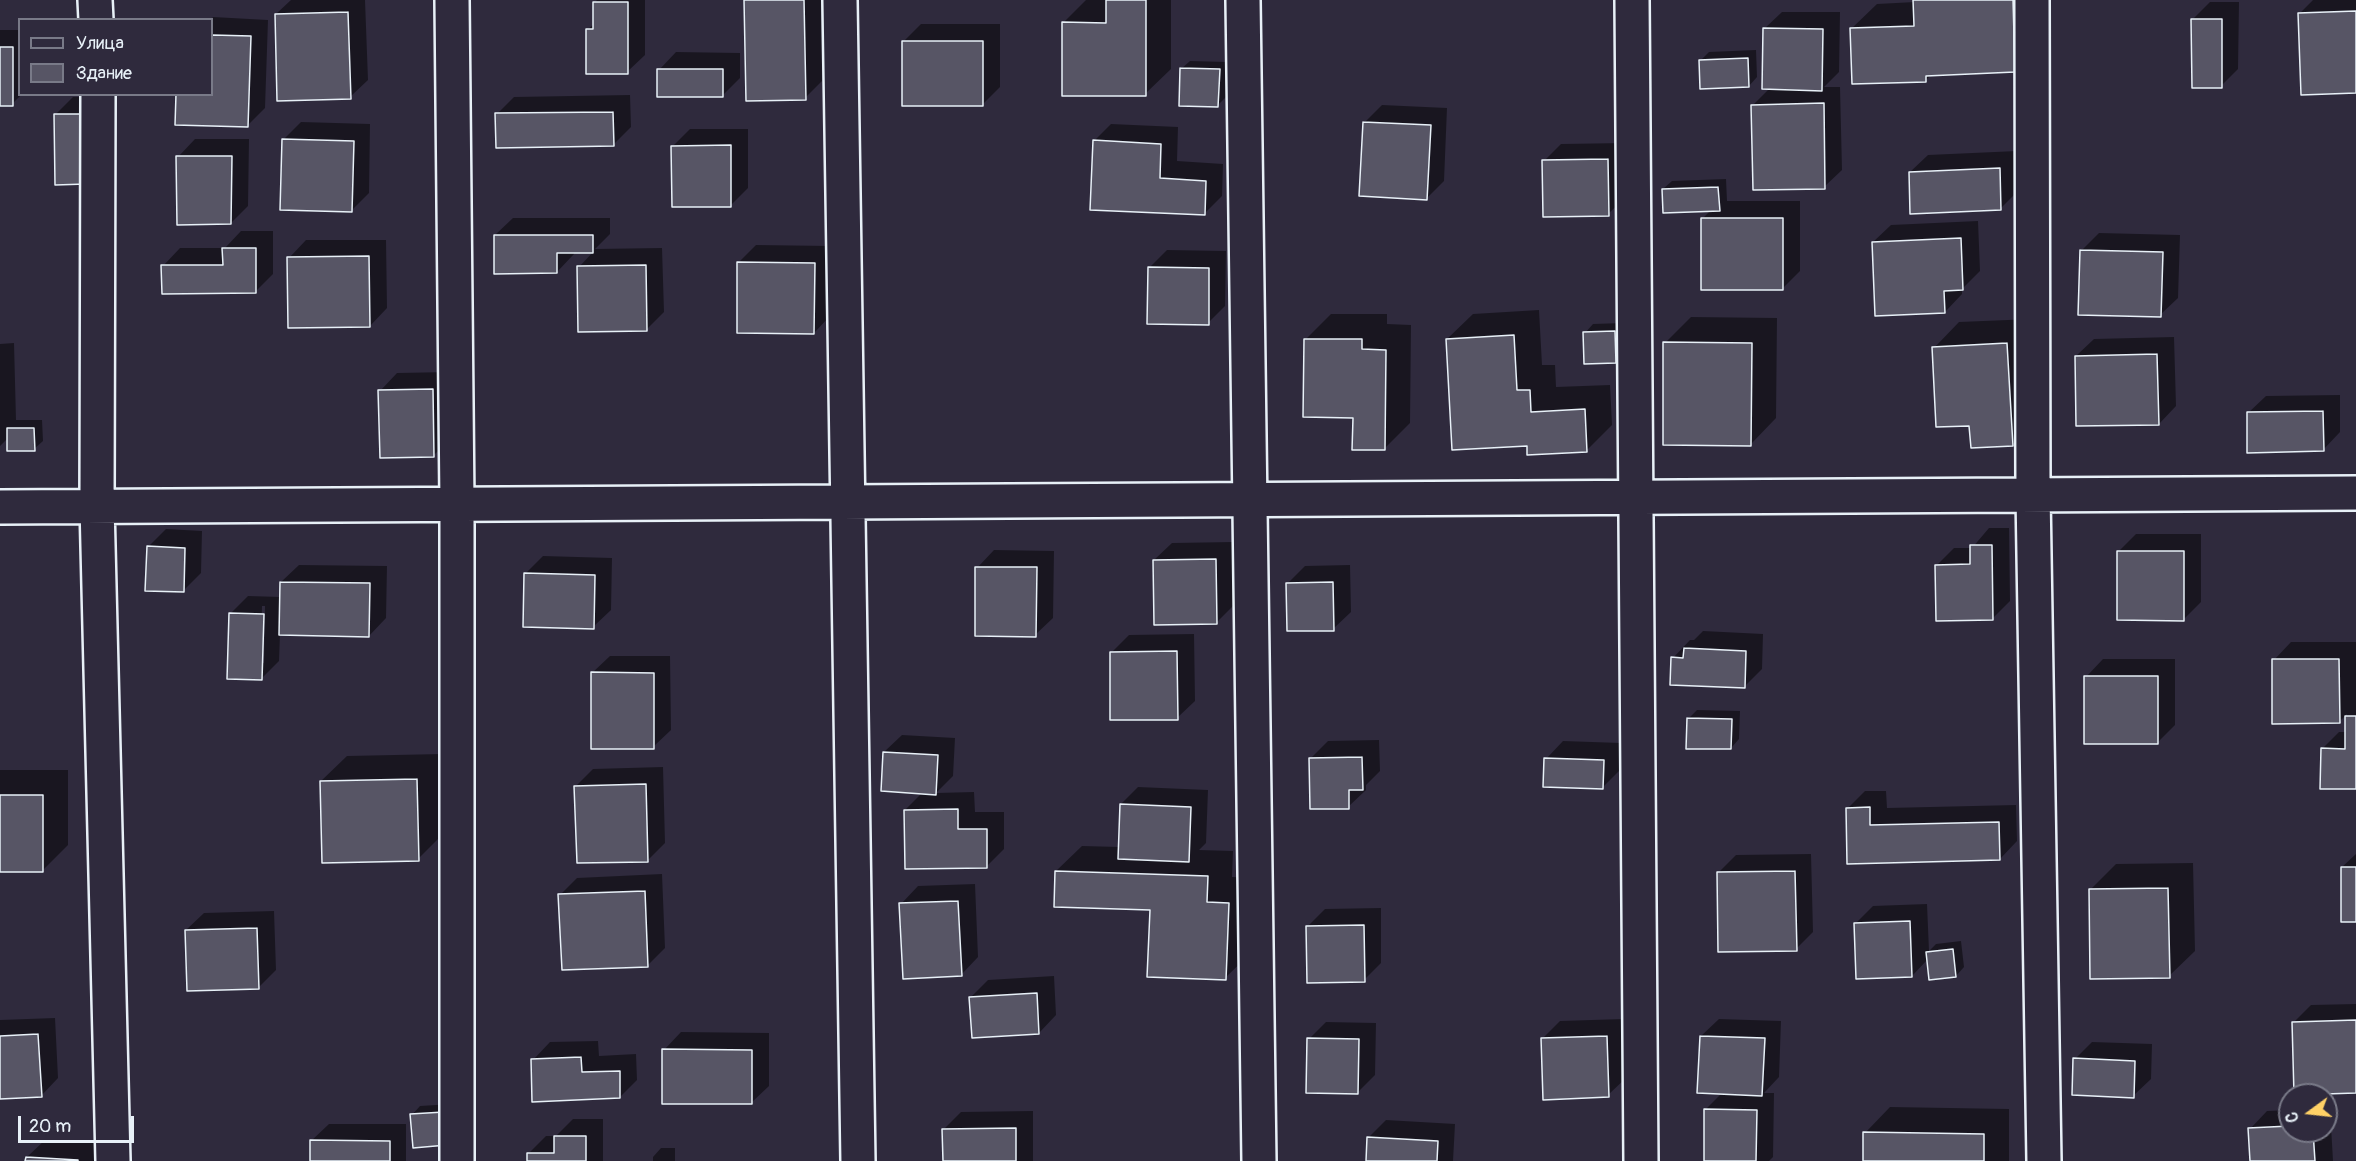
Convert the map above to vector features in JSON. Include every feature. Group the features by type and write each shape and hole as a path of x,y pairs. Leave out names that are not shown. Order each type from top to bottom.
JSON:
{"street":[{"path":"95,0 96,18"},
{"path":"452,0 457,503 457,1161"},
{"path":"840,0 858,1161"},
{"path":"1242,0 1259,1161"},
{"path":"1632,0 1641,1161"},
{"path":"2032,0 2033,494 2044,1161"},
{"path":"98,96 97,505 113,1161"},
{"path":"0,507 2356,493"}],"building":[{"path":"744,0 804,0 806,100 746,101"},
{"path":"1106,0 1146,0 1146,96 1062,96 1062,22 1106,23"},
{"path":"1913,0 2013,0 2015,72 1926,76 1926,82 1852,84 1850,28 1914,26"},
{"path":"593,2 628,2 628,74 586,74 586,29 593,29"},
{"path":"2356,11 2356,93 2301,95 2298,13"},
{"path":"348,12 351,99 277,101 275,14"},
{"path":"2191,19 2222,19 2222,88 2192,88"},
{"path":"1763,28 1823,29 1822,91 1762,89"},
{"path":"213,35 251,36 248,127 175,125 176,96 213,96"},
{"path":"902,41 983,41 983,106 902,106"},
{"path":"0,47 13,47 13,106 0,106"},
{"path":"1748,58 1749,87 1700,89 1699,60"},
{"path":"1180,68 1220,69 1218,107 1179,106"},
{"path":"657,69 723,69 723,97 657,97"},
{"path":"1824,103 1825,189 1753,190 1751,105"},
{"path":"613,112 614,146 496,148 495,113"},
{"path":"54,114 84,114 86,184 55,185"},
{"path":"1363,122 1431,125 1427,200 1359,196"},
{"path":"282,139 354,141 352,212 280,210"},
{"path":"1093,140 1161,144 1160,178 1206,181 1205,215 1090,210"},
{"path":"731,145 731,207 672,207 671,146"},
{"path":"176,156 232,156 231,224 177,225"},
{"path":"1608,159 1609,216 1543,217 1542,160"},
{"path":"2000,168 2001,210 1910,214 1909,172"},
{"path":"1718,187 1720,211 1663,213 1662,189"},
{"path":"1701,218 1783,218 1783,290 1701,290"},
{"path":"494,235 593,235 593,253 557,253 557,273 494,274"},
{"path":"1961,238 1963,290 1944,291 1945,313 1875,316 1872,242"},
{"path":"222,248 256,248 256,293 162,294 161,265 223,265"},
{"path":"2080,250 2163,252 2161,317 2078,315"},
{"path":"369,256 370,327 288,328 287,257"},
{"path":"737,262 815,263 814,334 737,333"},
{"path":"646,265 647,331 578,332 577,266"},
{"path":"1148,267 1209,268 1209,325 1147,324"},
{"path":"1615,331 1616,363 1584,364 1583,332"},
{"path":"1514,335 1517,390 1530,390 1531,412 1585,409 1587,452 1527,455 1527,446 1452,450 1446,339"},
{"path":"1304,339 1362,339 1362,349 1386,350 1385,450 1352,450 1353,418 1303,417"},
{"path":"1663,342 1752,343 1751,446 1663,445"},
{"path":"2007,343 2013,446 1971,448 1969,426 1936,427 1932,347"},
{"path":"2157,354 2159,425 2076,426 2075,356"},
{"path":"433,389 434,457 380,458 378,390"},
{"path":"2323,411 2324,451 2247,453 2247,412"},
{"path":"7,428 34,428 35,451 7,451"},
{"path":"1970,545 1992,545 1993,620 1936,621 1935,565 1970,564"},
{"path":"147,546 185,548 184,592 145,591"},
{"path":"2117,551 2184,551 2184,621 2117,620"},
{"path":"1216,559 1217,624 1154,625 1153,560"},
{"path":"975,567 1037,567 1036,637 975,636"},
{"path":"524,573 595,575 594,629 523,627"},
{"path":"280,582 370,583 369,637 279,635"},
{"path":"1333,582 1334,631 1287,631 1286,583"},
{"path":"229,613 264,614 262,680 227,679"},
{"path":"1684,648 1746,651 1745,688 1670,685 1671,657 1683,658"},
{"path":"1177,651 1178,720 1110,720 1110,652"},
{"path":"2272,659 2339,659 2340,723 2272,724"},
{"path":"591,672 654,673 654,749 591,749"},
{"path":"2084,676 2158,676 2158,744 2084,744"},
{"path":"2345,716 2356,716 2356,789 2320,789 2321,748 2345,749"},
{"path":"1687,718 1732,719 1731,749 1686,749"},
{"path":"883,752 938,755 936,795 881,791"},
{"path":"1362,757 1363,790 1349,790 1349,809 1310,809 1309,758"},
{"path":"1544,758 1604,760 1603,789 1543,787"},
{"path":"417,779 419,861 322,863 320,781"},
{"path":"646,784 648,862 577,863 574,786"},
{"path":"0,795 43,795 43,872 0,872"},
{"path":"1120,804 1191,807 1189,862 1118,859"},
{"path":"1870,807 1870,825 1999,822 2000,860 1847,864 1846,808"},
{"path":"958,809 958,829 987,829 987,868 905,869 904,810"},
{"path":"2341,867 2356,867 2356,922 2341,922"},
{"path":"1055,871 1208,876 1207,902 1229,903 1226,980 1147,977 1150,910 1054,907"},
{"path":"1795,871 1797,951 1718,952 1717,872"},
{"path":"2168,888 2170,978 2090,979 2089,889"},
{"path":"645,891 648,967 562,970 558,894"},
{"path":"958,901 962,976 903,979 899,903"},
{"path":"1910,921 1912,977 1856,979 1854,923"},
{"path":"1364,925 1365,982 1307,983 1306,926"},
{"path":"257,928 259,989 187,991 185,930"},
{"path":"1953,949 1956,977 1929,980 1926,952"},
{"path":"1037,993 1039,1034 972,1038 969,997"},
{"path":"2356,1020 2356,1093 2338,1094 2338,1083 2294,1083 2292,1022"},
{"path":"38,1034 42,1097 0,1099 0,1036"},
{"path":"1607,1036 1609,1097 1543,1100 1541,1038"},
{"path":"1700,1036 1765,1038 1762,1096 1697,1093"},
{"path":"1307,1038 1359,1039 1358,1094 1306,1093"},
{"path":"662,1049 752,1050 752,1104 662,1104"},
{"path":"581,1057 582,1072 620,1071 620,1098 532,1102 531,1059"},
{"path":"2073,1058 2135,1061 2134,1098 2072,1095"},
{"path":"1704,1109 1757,1110 1756,1161 1704,1161"},
{"path":"444,1112 447,1145 413,1148 410,1114"},
{"path":"2278,1127 2278,1143 2314,1143 2315,1161 2250,1161 2248,1128"},
{"path":"1016,1128 1016,1161 943,1161 942,1129"},
{"path":"1863,1132 1984,1134 1984,1161 1863,1161"},
{"path":"554,1136 586,1136 586,1161 527,1161 527,1153 554,1153"},
{"path":"1367,1137 1438,1141 1437,1161 1366,1161"},
{"path":"310,1140 390,1141 390,1161 310,1161"},
{"path":"26,1157 78,1160 78,1161 25,1161"}]}
